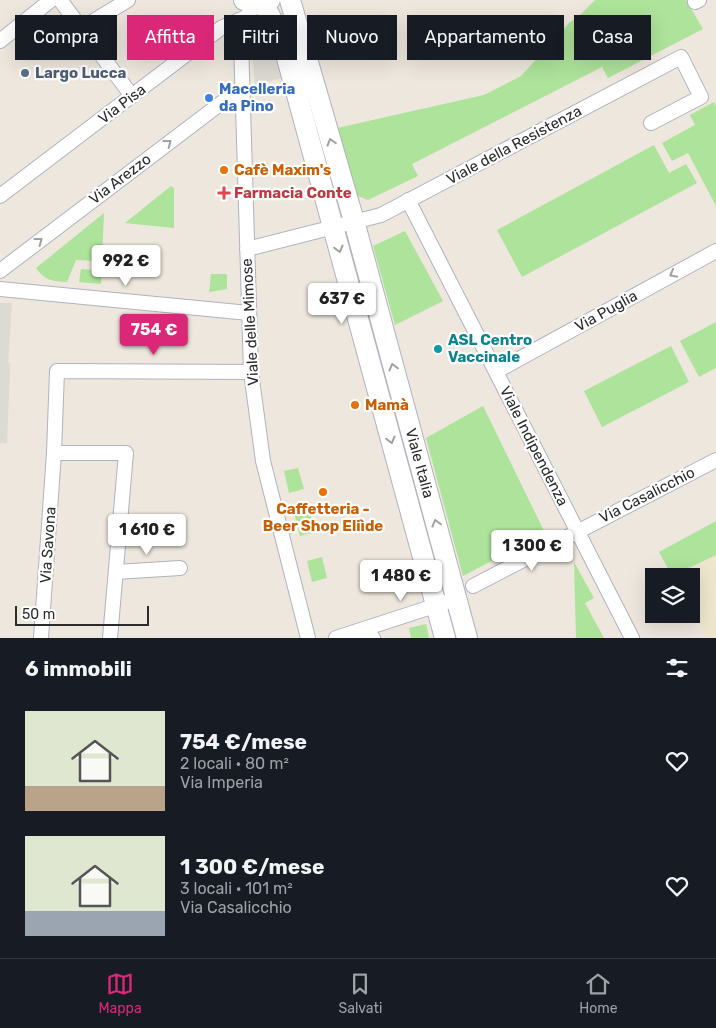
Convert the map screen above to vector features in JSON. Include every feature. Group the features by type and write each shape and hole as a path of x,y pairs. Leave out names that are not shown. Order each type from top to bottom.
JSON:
{"main road":[{"name":"Viale Italia","path":"290,0 354,221 467,638"},
{"name":"Viale Italia","path":"256,5 279,32 445,638"}],"street":[{"path":"0,40 51,0"},
{"path":"60,0 72,15"},
{"path":"103,15 128,0"},
{"name":"Viale delle Mimose","path":"256,5 240,40 251,372 263,461 308,638"},
{"name":"Via Pisa","path":"0,196 222,28 256,5"},
{"name":"Viale della Resistenza","path":"247,249 380,214 681,57 701,97 651,123"},
{"path":"106,60 132,96"},
{"name":"Via Arezzo","path":"0,271 241,88"},
{"name":"Viale Indipendenza","path":"408,200 632,638"},
{"name":"Via Puglia","path":"496,371 716,251"},
{"path":"0,289 249,313"},
{"name":"Via Savona","path":"41,638 54,453 57,371 251,372"},
{"path":"54,453 126,453 110,638"},
{"name":"Via Casalicchio","path":"473,586 716,460"},
{"path":"116,572 180,568"},
{"path":"336,638 456,599"},
{"path":"354,632 373,638"}],"shaded area":[{"path":"253,60 279,60 286,77 255,85"},
{"path":"0,303 12,303 8,363 10,363 10,372 7,443 0,443"},
{"path":"716,555 716,638 708,638 700,622 700,568 691,568"}],"green space":[{"path":"595,0 686,0 703,29 651,56 651,15 580,15"},
{"path":"574,20 574,60 643,60 608,78 602,67 412,164 418,176 368,200 355,195 337,128 484,95 521,76 535,60 564,60 564,29"},
{"path":"714,102 716,106 716,206 688,153 672,161 662,143 695,125 690,115"},
{"path":"654,145 669,173 686,164 697,183 522,277 497,230"},
{"path":"171,186 174,188 174,228 125,223"},
{"path":"104,213 101,284 79,282 81,269 95,270 95,261 76,260 67,282 49,280 39,272 36,268"},
{"path":"405,231 443,301 395,325 373,246"},
{"path":"211,274 227,274 227,289 209,292"},
{"path":"716,322 716,368 699,377 680,341"},
{"path":"671,346 689,382 602,427 584,391"},
{"path":"483,406 545,533 463,576 426,438"},
{"path":"298,468 304,489 289,493 284,471"},
{"path":"309,509 316,532 300,536 294,513"},
{"path":"716,521 716,555 689,568 668,568 659,552"},
{"path":"322,557 327,578 312,582 307,561"},
{"path":"574,562 594,598 585,603 604,638 576,638"},
{"path":"426,624 429,638 411,638 409,628"}],"place":[{"name":"Largo Lucca","path":"25,73"},
{"name":"Macelleria da Pino","path":"209,98"},
{"name":"Cafè Maxim's","path":"224,170"},
{"name":"Farmacia Conte","path":"224,193"},
{"name":"ASL Centro Vaccinale","path":"438,349"},
{"name":"Mamà","path":"355,405"},
{"name":"Caffetteria - Beer Shop Eliìde","path":"323,492"}]}
